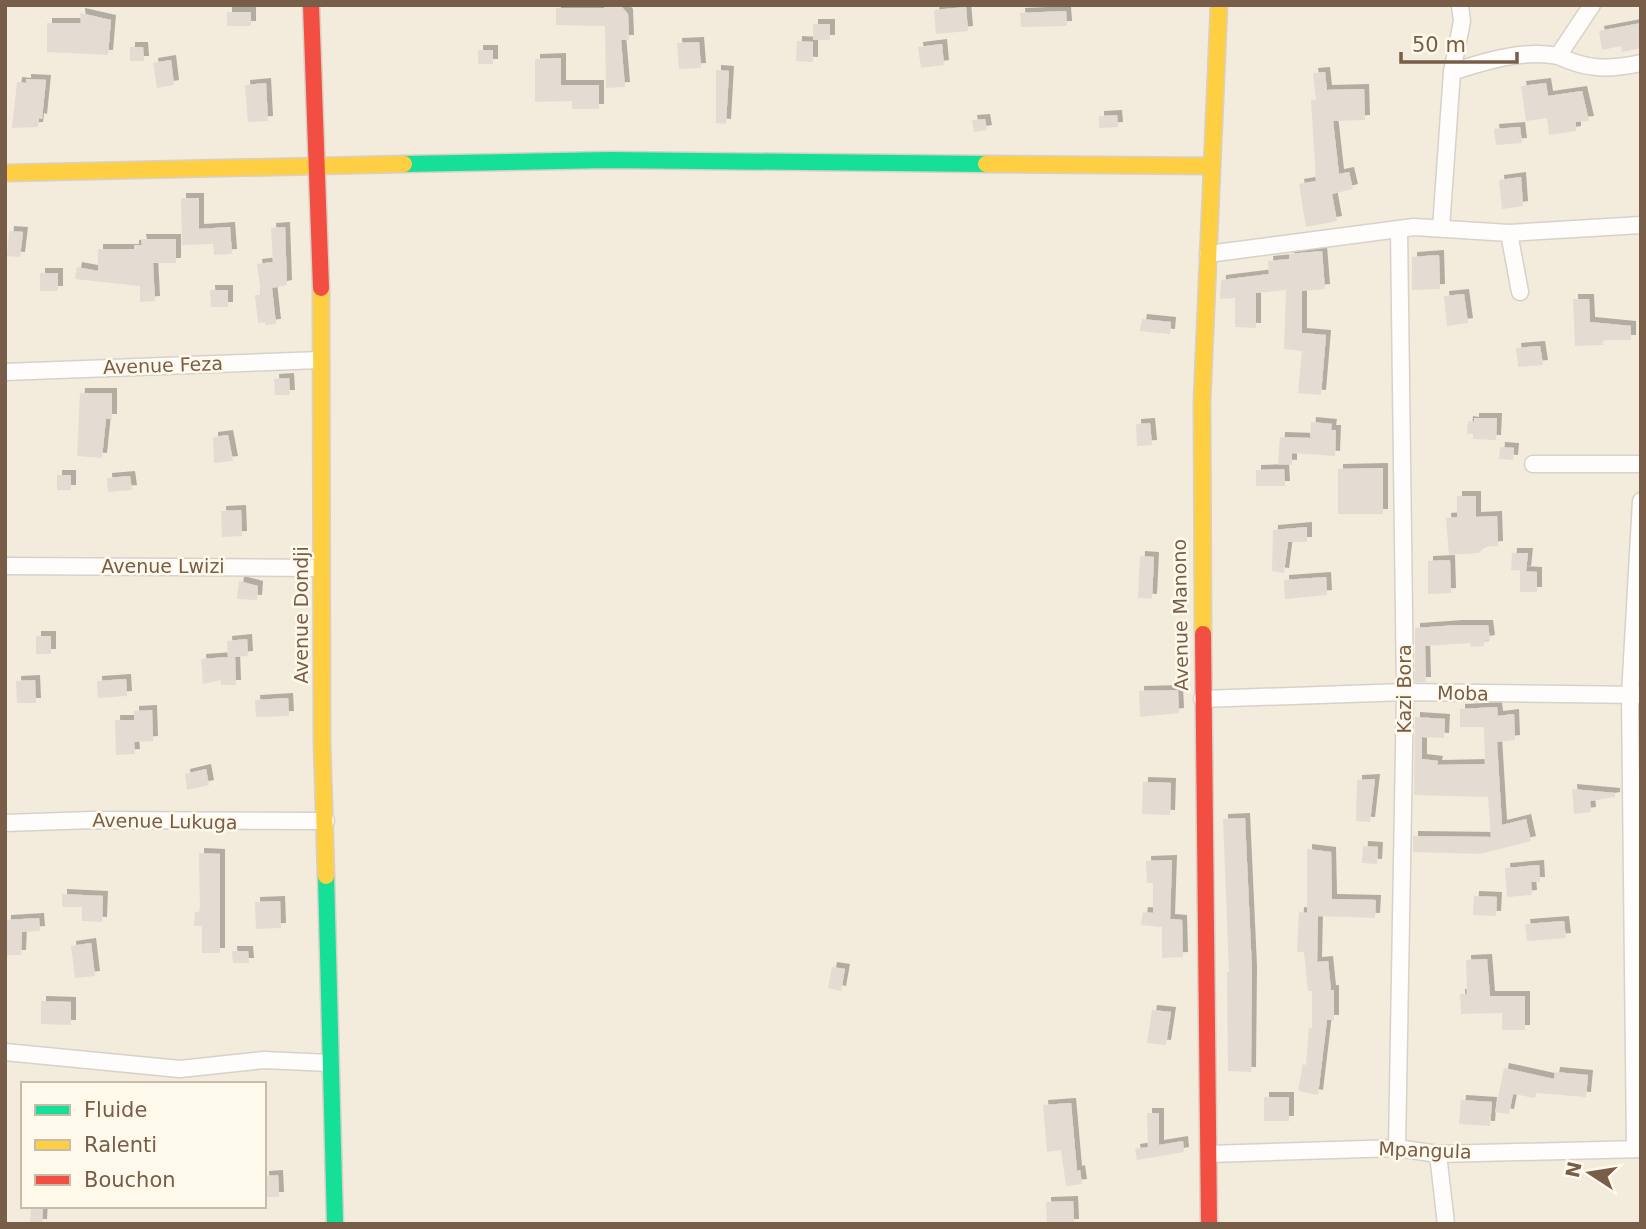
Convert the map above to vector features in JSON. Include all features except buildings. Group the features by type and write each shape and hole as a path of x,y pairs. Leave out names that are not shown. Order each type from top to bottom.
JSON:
{"street":[{"name":"Avenue Dondji","path":"311,5 316,167 321,225 320,360 324,483 320,568 335,1224"},
{"name":"Avenue Manono","path":"1209,1224 1199,544 1210,166 1219,5"},
{"path":"1441,228 1452,72 1462,21 1460,5"},
{"path":"1558,56 1592,5"},
{"path":"1452,72 1485,61 1539,52 1558,56 1580,66 1601,69 1641,63"},
{"path":"5,173 609,160 1210,166"},
{"path":"1208,254 1399,229 1441,228 1509,233 1641,225"},
{"name":"Kazi Bora","path":"1397,1148 1405,692 1399,229"},
{"path":"1509,233 1520,292"},
{"name":"Avenue Feza","path":"5,372 320,360"},
{"path":"1533,464 1641,464"},
{"path":"1638,1149 1636,695 1641,501"},
{"name":"Avenue Lwizi","path":"5,566 320,568"},
{"name":"Moba","path":"1202,699 1405,692 1636,695"},
{"name":"Avenue Lukuga","path":"5,823 92,820 326,821"},
{"path":"5,1052 180,1069 264,1060 330,1063"},
{"name":"Mpangula","path":"1209,1153 1397,1148 1438,1154 1638,1149"},
{"path":"1438,1154 1446,1224"}],"shaded area":[{"path":"5,5 1641,5 1641,1224 5,1224"}],"traffic: fast":[{"path":"404,164 609,160 986,164"},
{"path":"326,876 335,1224"}],"traffic: slow":[{"path":"1203,634 1202,401 1219,5"},
{"path":"5,173 404,164"},
{"path":"986,164 1210,166"},
{"path":"321,288 322,742 326,876"}],"traffic: jam":[{"path":"311,5 321,288"},
{"path":"1203,634 1209,1224"}]}
